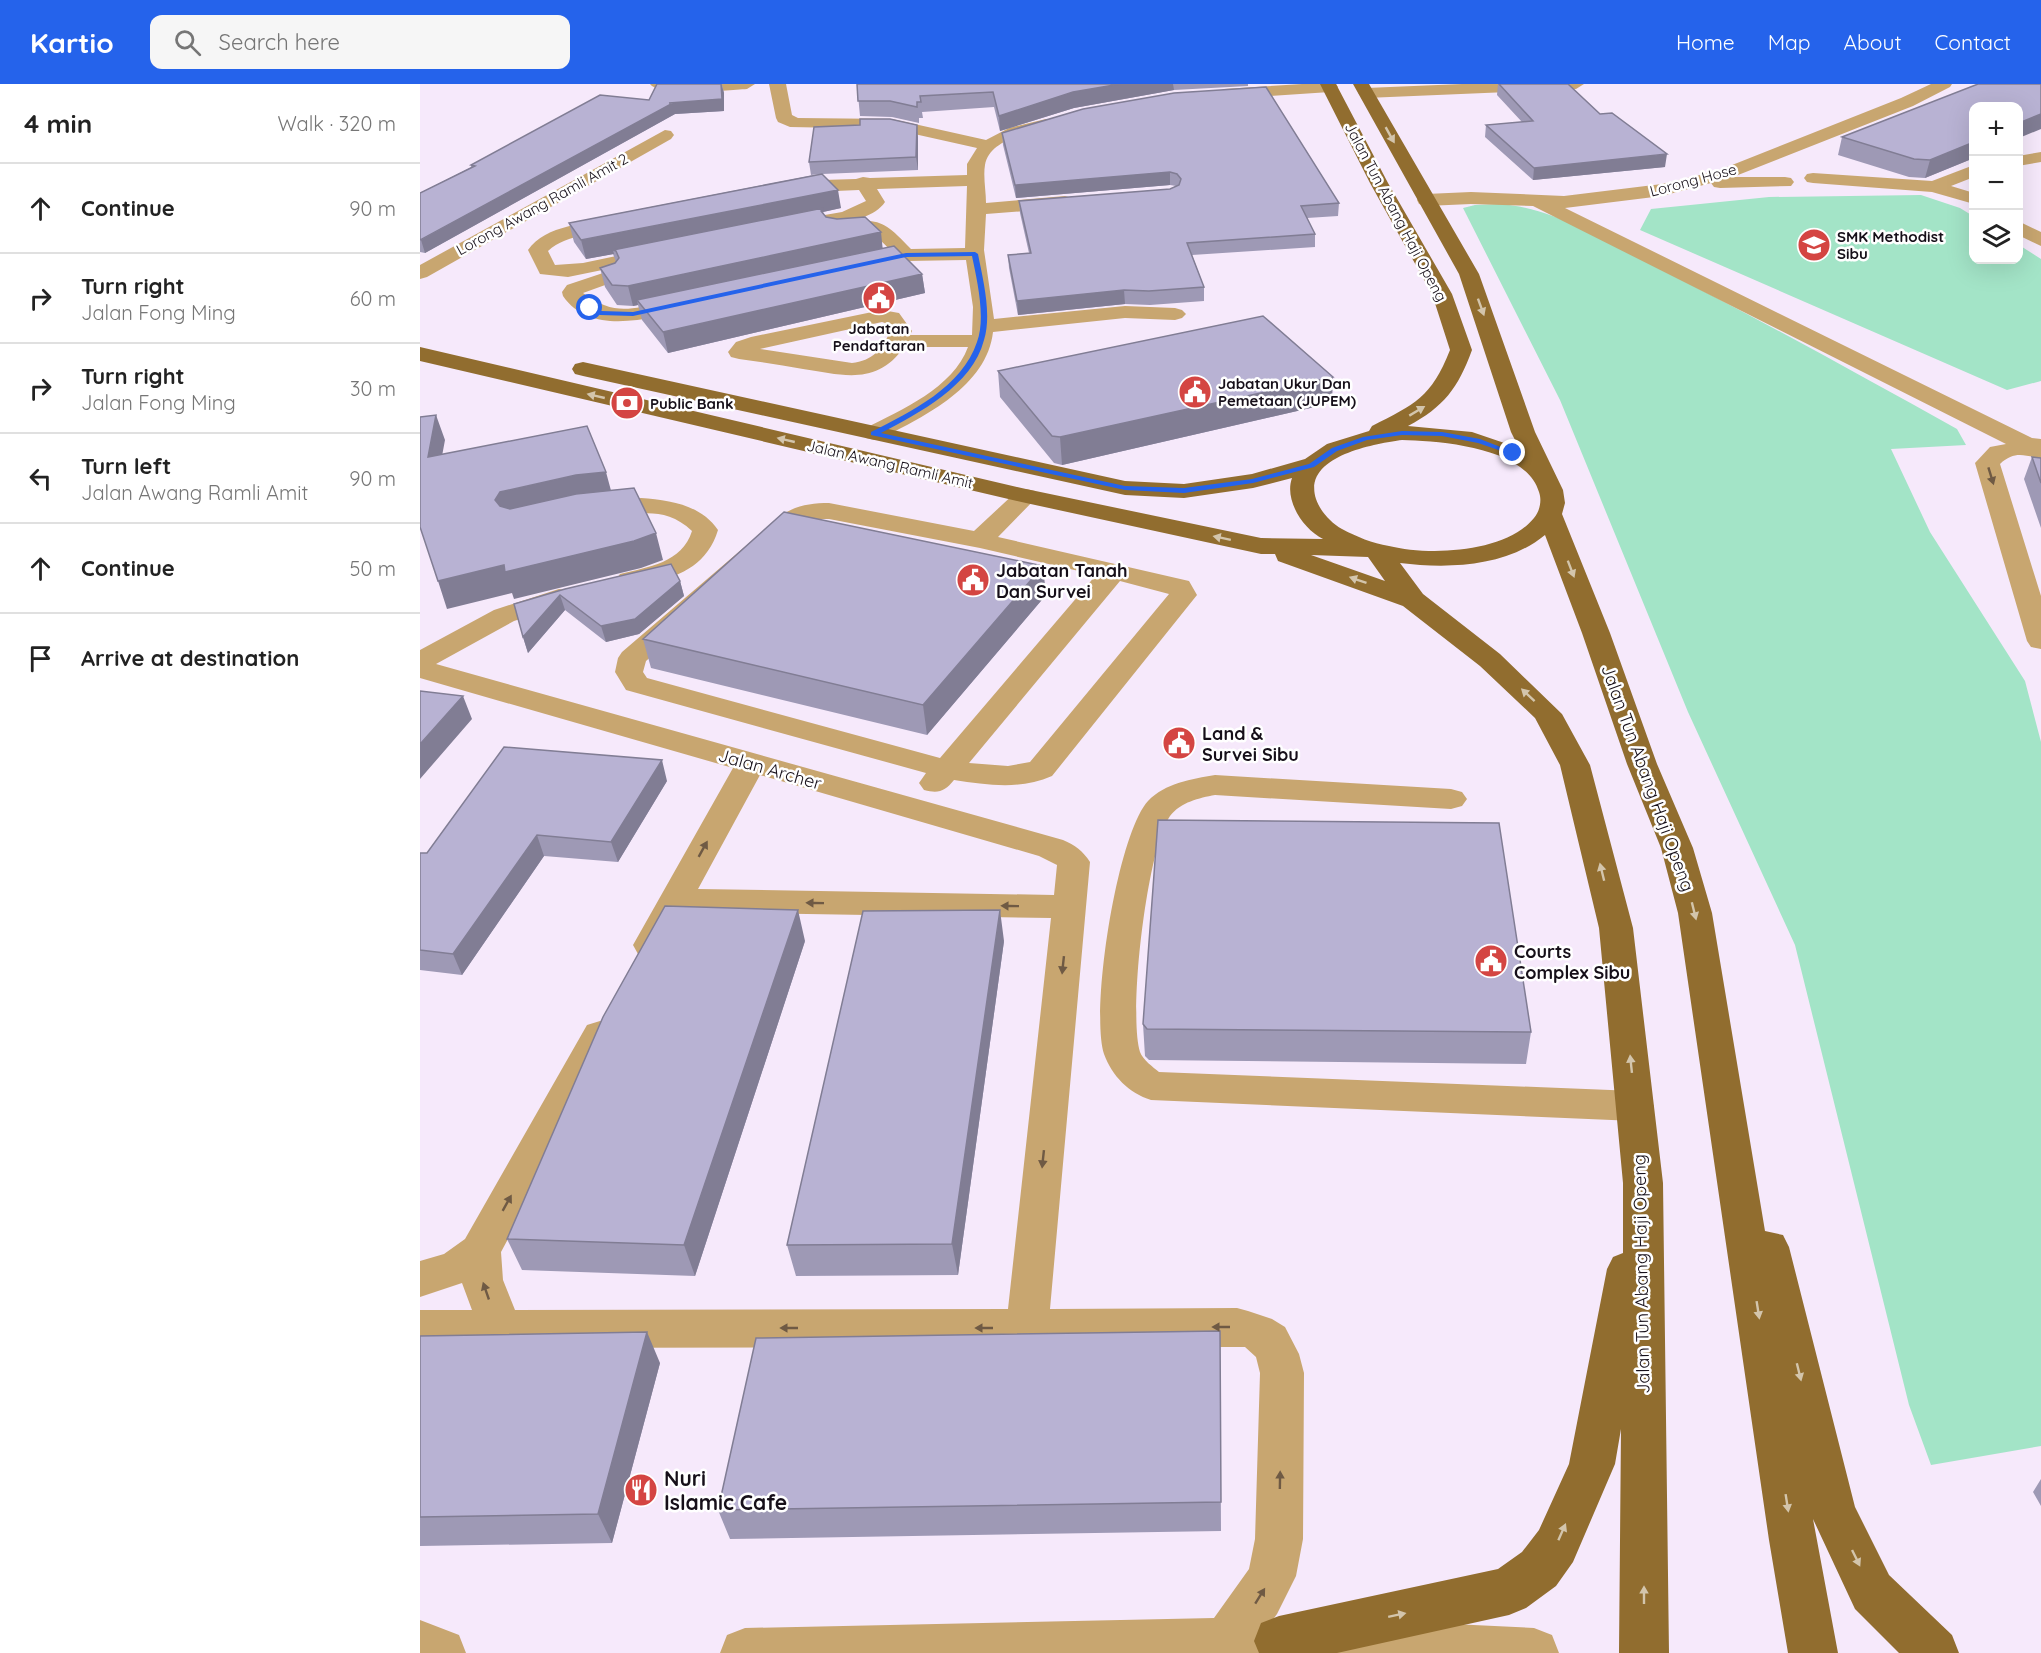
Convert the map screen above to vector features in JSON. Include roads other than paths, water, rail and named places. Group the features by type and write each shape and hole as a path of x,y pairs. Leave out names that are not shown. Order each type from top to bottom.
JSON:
{"main road":[{"name":"Jalan Tun Abang Haji Openg","path":"1329,86 1379,183 1442,294 1461,350 1450,378 1423,409 1365,438"},
{"name":"Jalan Tun Abang Haji Openg","path":"1364,88 1469,274 1642,764 1677,848 1695,914 1719,1051 1793,1540 1813,1653"},
{"name":"Jalan Awang Ramli Amit","path":"420,333 1125,488 1184,491 1253,481 1312,465 1334,449 1365,438"},
{"name":"Jalan Awang Ramli Amit","path":"420,354 1026,496 1261,546 1370,549"},
{"path":"1312,465 1302,482 1302,500 1313,518 1334,535 1370,549 1421,558 1449,559 1485,554 1515,545 1537,531 1551,502 1538,470 1513,453 1480,441 1422,433 1365,438"},
{"path":"1261,546 1413,600"},
{"name":"Jalan Tun Abang Haji Openg","path":"1370,549 1413,600 1490,660 1547,714 1575,765 1616,928 1643,1183 1644,1653"},
{"path":"1719,1051 1833,1511 1872,1592 1934,1653"},
{"path":"1278,1641 1509,1591 1539,1569 1556,1546 1592,1464 1643,1183"}],"street":[{"path":"658,84 666,87 747,84"},
{"path":"777,84 780,86 784,118 787,121 892,124 987,145"},
{"path":"1364,88 1576,84"},
{"name":"Lorong Hose","path":"1426,200 1471,198 1539,202 1610,198 1685,184 1723,175 1907,102 1944,84"},
{"path":"1210,95 1329,86"},
{"path":"874,433 917,411 955,381 971,363 982,334 982,287 975,254 976,164 980,152 987,145 1013,133 1069,117"},
{"name":"Lorong Awang Ramli Amit 2","path":"420,273 665,135"},
{"path":"2023,160 2041,157"},
{"path":"1759,160 1784,176"},
{"path":"1685,184 1784,176 1800,171 1813,178 1934,187 1969,198"},
{"path":"1934,187 1969,172"},
{"path":"767,190 862,182 976,180"},
{"path":"862,182 876,202 872,206 859,212 772,237 865,226 883,230 906,255"},
{"path":"977,209 1079,201"},
{"path":"1539,202 2036,447"},
{"path":"632,220 565,235 543,245 538,250 547,270 553,272 675,256 585,284 572,292 573,296 600,313 633,314 709,299"},
{"path":"2027,228 2041,240"},
{"path":"841,270 906,255 975,254"},
{"path":"898,341 982,334 1125,312 1174,314"},
{"path":"882,316 892,317 897,322 901,331 898,341 878,364 866,369 840,368 739,352 744,347 759,342 882,316"},
{"path":"2036,447 1999,452 1987,463 2041,638"},
{"path":"980,540 1026,496"},
{"path":"420,662 501,615 544,600 660,573 682,563 697,553 705,530 696,519 676,510 651,506 626,504 572,513"},
{"path":"830,511 980,540 1114,571 1179,587 1183,595 1041,769 1027,775 999,775 946,769 636,684 629,672 632,658 801,514 830,511"},
{"path":"2011,540 2041,543"},
{"path":"913,809 1114,571"},
{"name":"Jalan Archer","path":"420,669 1051,848 1063,853 1074,862 1027,1328"},
{"path":"420,1279 457,1267 480,1251 751,763"},
{"path":"1451,799 1215,785 1184,790 1157,811 1141,844 1127,924 1118,1025 1122,1050 1129,1068 1151,1086 1635,1106"},
{"path":"675,900 1069,907"},
{"path":"480,1251 482,1280 501,1329"},
{"path":"420,1329 1237,1327 1251,1329 1268,1337 1278,1353 1282,1373 1280,1539 1272,1576 1260,1597 1226,1643"},
{"path":"745,1653 1278,1641 1534,1653"},
{"path":"420,1645 441,1653"}],"place":[{"name":"SMK Methodist Sibu","path":"1814,245"},
{"name":"Jabatan Pendaftaran","path":"879,298"},
{"name":"Jabatan Ukur Dan Pemetaan (JUPEM)","path":"1195,392"},
{"name":"Public Bank","path":"627,403"},
{"name":"Jabatan Tanah Dan Survei","path":"973,580"},
{"name":"Land & Survei Sibu","path":"1179,743"},
{"name":"Courts Complex Sibu","path":"1491,961"},
{"name":"Nuri Islamic Cafe","path":"641,1490"}]}
